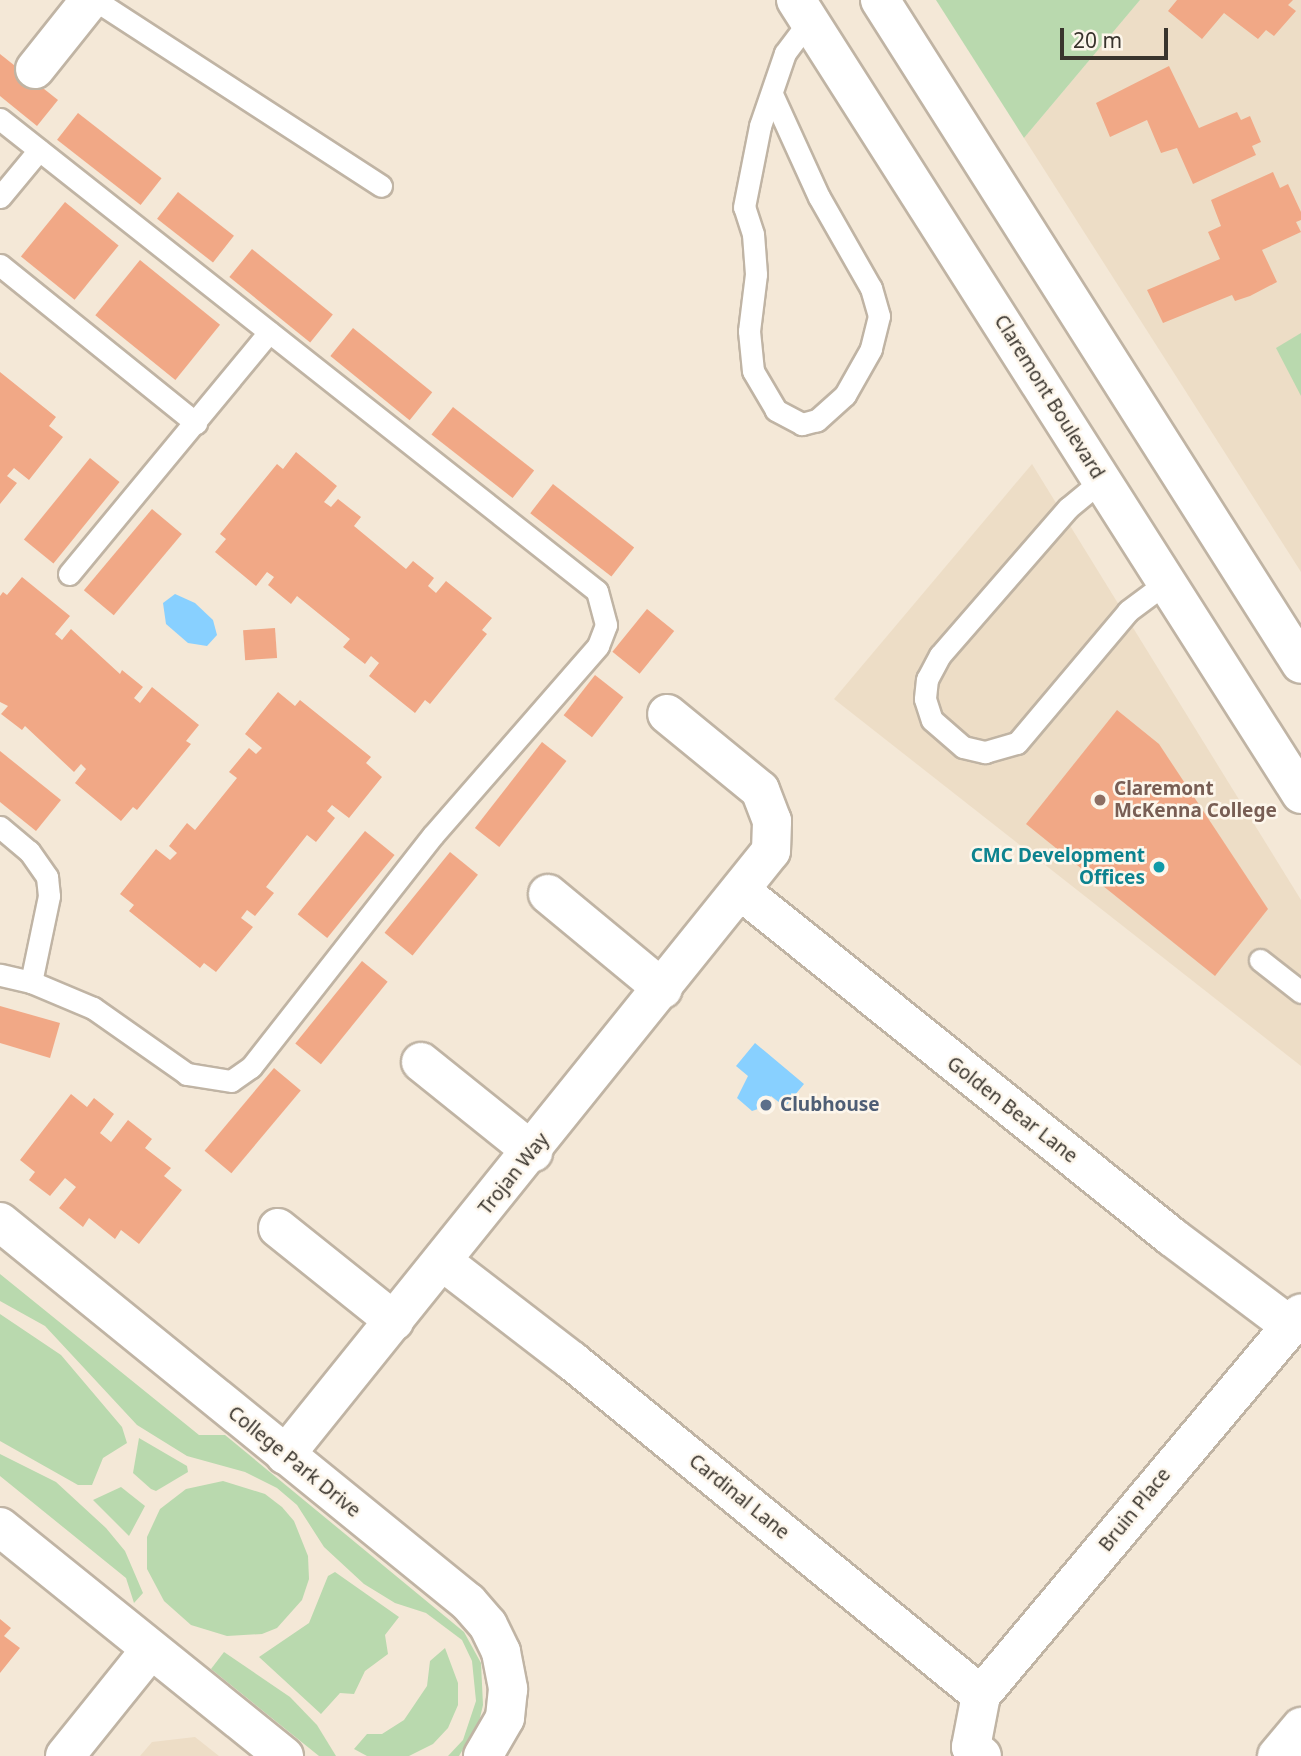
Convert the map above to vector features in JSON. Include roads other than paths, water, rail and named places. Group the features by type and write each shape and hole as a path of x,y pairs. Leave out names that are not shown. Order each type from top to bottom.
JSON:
{"street":[{"path":"35,69 93,0"},
{"path":"880,0 1301,664"},
{"name":"Claremont Boulevard","path":"802,10 1301,794"},
{"name":"Trojan Way","path":"285,1455 533,1152 771,851 772,821 760,790 667,714"},
{"name":"Golden Bear Lane","path":"741,891 1118,1195 1294,1318"},
{"path":"548,894 663,989"},
{"path":"421,1062 533,1152"},
{"name":"College Park Drive","path":"0,1222 468,1602 488,1625 501,1652 508,1689 505,1718 494,1752"},
{"path":"278,1228 394,1321"},
{"name":"Cardinal Lane","path":"442,1261 572,1361 981,1695"},
{"name":"Bruin Place","path":"981,1695 1294,1318"},
{"path":"0,1527 284,1756"},
{"path":"65,1756 151,1650"},
{"path":"981,1695 971,1747 982,1756"},
{"path":"1277,1756 1301,1727"}],"lane":[{"path":"93,0 381,186"},
{"path":"772,94 819,197 871,288 878,316 871,349 845,394 817,420 802,424 776,410 763,394 753,371 749,331 756,274 753,234 744,207 745,186 772,94 802,10"},
{"path":"0,119 597,591 606,625 598,646 433,835 251,1067 231,1081 187,1073 121,1024 32,982 0,975"},
{"path":"0,197 39,150"},
{"path":"0,265 195,423"},
{"path":"69,574 269,332"},
{"path":"1102,480 1068,509 940,655 927,679 925,699 932,720 963,747 985,752 1017,743 1128,611 1167,582"},
{"path":"0,827 29,851 47,877 49,897 32,982"},
{"path":"1260,960 1301,992"}],"water":[{"path":"175,594 195,603 213,620 217,635 207,646 188,643 166,624 163,603"},
{"path":"755,1043 804,1084 785,1107 771,1096 761,1108 752,1111 737,1098 748,1076 736,1066"}],"place":[{"name":"Claremont McKenna College","path":"1100,800"},
{"name":"CMC Development Offices","path":"1159,867"},
{"name":"Clubhouse","path":"766,1105"}]}
